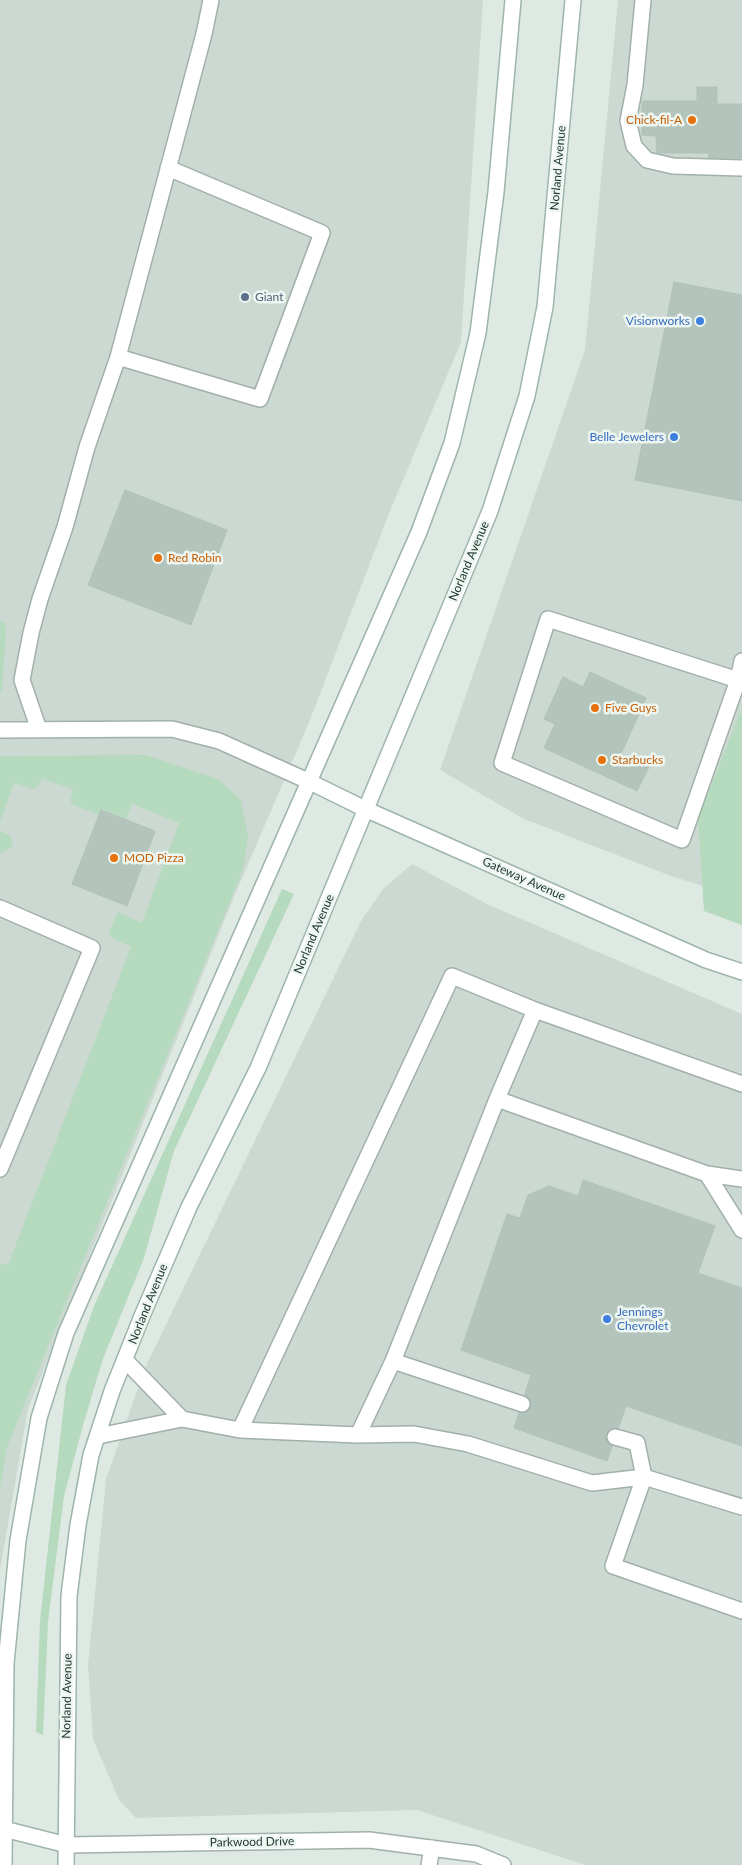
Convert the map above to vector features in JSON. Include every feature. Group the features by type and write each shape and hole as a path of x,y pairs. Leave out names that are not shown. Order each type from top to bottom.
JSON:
{"main road":[{"path":"38,730 22,680 31,633 40,599 65,527 87,447 118,357 204,34 211,0"},
{"path":"4,1865 2,1829 6,1663 18,1540 39,1418 66,1333 419,532 452,443 478,333 496,192 514,0"},
{"name":"Norland Avenue","path":"66,1865 68,1596 78,1525 91,1456 112,1391 142,1316 189,1207 258,1068 490,511 527,396 544,308 574,0"},
{"path":"643,0 635,85 628,121 634,146 647,160 673,166 742,168"},
{"path":"118,357 260,399 322,233 168,168"},
{"path":"740,681 548,619 502,763 682,840 740,681 742,661"},
{"name":"Gateway Avenue","path":"0,730 172,729 218,741 365,809 706,960 742,972"},
{"path":"0,908 92,948 0,1169"},
{"path":"240,1430 452,976 535,1010 742,1084"},
{"path":"358,1436 393,1361 497,1099 535,1010"},
{"path":"497,1099 708,1174 742,1179"},
{"path":"708,1174 742,1230"},
{"path":"125,1360 182,1419"},
{"path":"393,1361 522,1404"},
{"path":"98,1436 182,1419 240,1430 358,1436 414,1434 468,1444 592,1483 644,1477 742,1507"},
{"path":"615,1437 637,1443 644,1477 613,1566 742,1610"},
{"name":"Parkwood Drive","path":"2,1829 66,1845 369,1840 476,1854 503,1865"},
{"path":"429,1865 432,1848"}],"shaded area":[{"path":"0,0 483,0 461,342 388,516 310,720 233,899 28,1409 0,1570"},
{"path":"618,0 742,0 742,898 671,876 524,819 440,770 585,350"},
{"path":"412,864 489,905 742,1014 742,1865 585,1865 417,1810 136,1818 119,1800 93,1739 88,1665 106,1479 145,1368 361,921 383,889"}],"green space":[{"path":"0,621 5,623 6,632 2,689 0,693"},
{"path":"742,708 742,925 704,911 698,819"},
{"path":"146,755 218,779 241,800 248,837 245,859 242,872 7,1447 0,1489 0,1263 8,1265 131,947 112,938 109,932 118,912 142,923 179,823 132,804 126,819 102,810 100,815 73,805 70,801 73,789 42,779 38,786 33,789 14,783 0,822 0,756"},
{"path":"0,831 10,835 13,846 2,853 0,852"},
{"path":"282,889 294,894 174,1151 144,1258 103,1359 84,1422 64,1496 48,1622 43,1735 36,1732 40,1621 66,1385 94,1306"}],"building":[{"name":"Chick-fil-A","path":"697,87 717,87 717,104 742,104 742,158 709,158 708,153 657,153 656,136 642,135 642,101 697,101"},
{"path":"674,282 742,295 742,501 635,480"},
{"name":"Red Robin","path":"125,490 227,530 191,625 88,585"},
{"name":"Five Guys","path":"590,672 646,698 621,754 544,719 563,677 583,687"},
{"name":"Starbucks","path":"555,724 649,767 637,791 544,748"},
{"name":"MOD Pizza","path":"101,810 155,831 127,906 72,884"},
{"name":"Jennings Chevrolet","path":"583,1180 715,1226 698,1273 742,1288 742,1446 626,1406 607,1461 514,1428 531,1375 461,1350 507,1214 520,1218 528,1195 549,1186 578,1196"}],"place":[{"name":"Chick-fil-A","path":"692,120"},
{"name":"Giant","path":"245,297"},
{"name":"Visionworks","path":"700,321"},
{"name":"Belle Jewelers","path":"674,437"},
{"name":"Red Robin","path":"158,558"},
{"name":"Five Guys","path":"595,708"},
{"name":"Starbucks","path":"602,760"},
{"name":"MOD Pizza","path":"114,858"},
{"name":"Jennings Chevrolet","path":"607,1319"}]}
